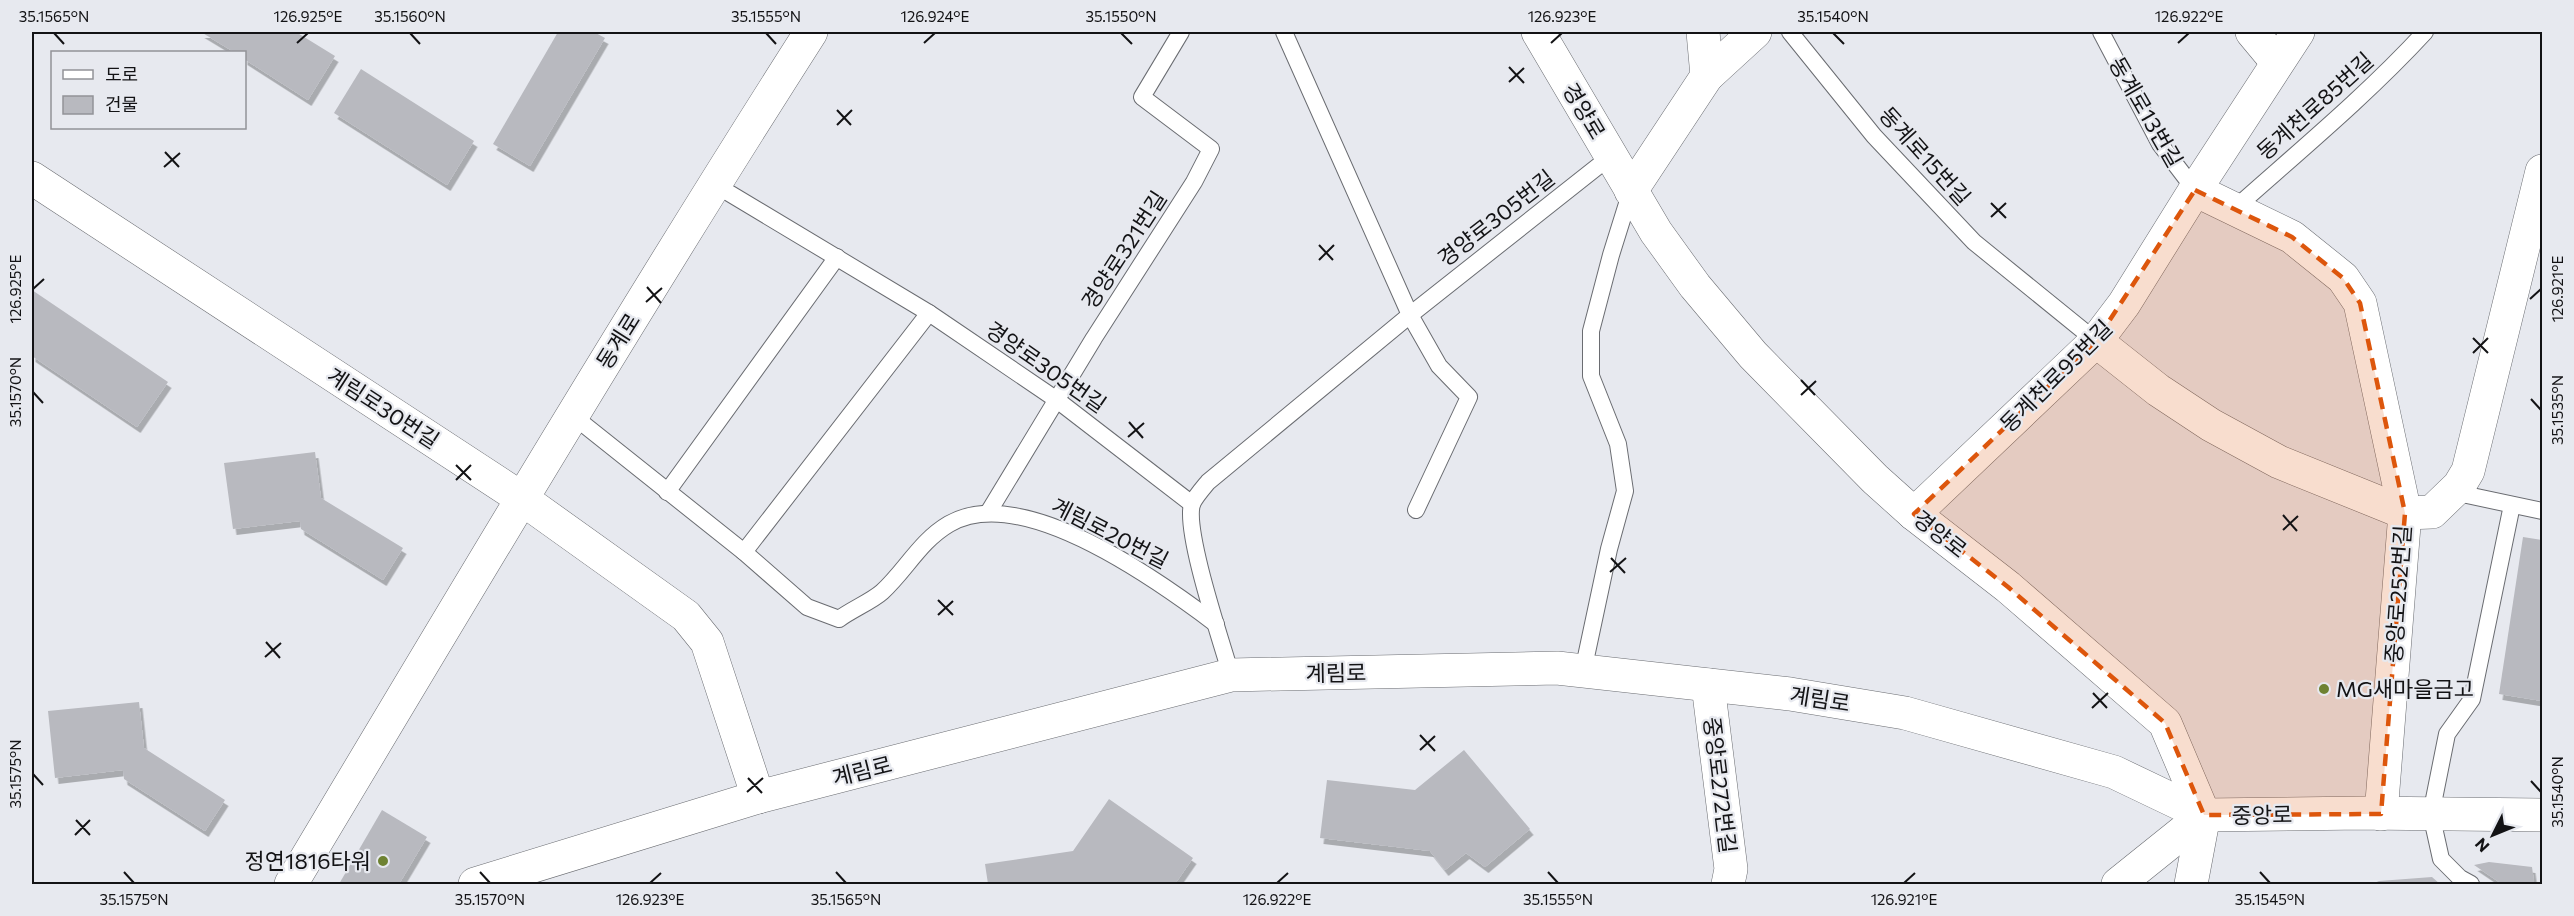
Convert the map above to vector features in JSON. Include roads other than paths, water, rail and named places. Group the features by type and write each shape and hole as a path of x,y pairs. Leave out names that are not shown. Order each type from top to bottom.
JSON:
{"street":[{"name":"동계로","path":"291,885 521,498 714,184 811,32"},
{"name":"경양로","path":"1538,32 1656,232 1753,356 1822,428 1914,514 2008,587 2165,723 2204,815"},
{"path":"1703,32 1707,76"},
{"path":"1631,191 1707,76 1755,32"},
{"path":"2252,32 2277,62"},
{"name":"동계천로95번길","path":"1914,514 2097,341 2124,304 2298,32"},
{"name":"중앙로252번길","path":"2381,814 2405,513 2432,512 2453,492 2468,471 2542,171"},
{"name":"계림로30번길","path":"32,177 521,498 686,616 707,642 758,797"},
{"path":"2195,190 2292,237 2343,278 2360,303 2405,513"},
{"path":"2097,341 2158,390 2211,425 2279,462 2405,513"},
{"name":"계림로","path":"475,885 758,797 1232,675 1557,668 1790,694 1905,713 1988,735 2114,772 2204,815"},
{"name":"중앙로272번길","path":"1708,685 1731,869 1728,885"},
{"path":"2191,885 2204,815"},
{"name":"중앙로","path":"2118,885 2204,815 2542,815"}],"lane":[{"name":"경양로321번길","path":"988,513 1194,182 1211,149 1142,97 1181,32"},
{"path":"1284,32 1410,315 1439,366 1469,397 1416,510"},
{"name":"동계로15번길","path":"1790,32 1874,136 1974,242 2097,341"},
{"name":"동계로13번길","path":"2101,32 2160,144 2195,190"},
{"name":"동계천로85번길","path":"2233,210 2382,76 2425,32"},
{"name":"경양로305번길","path":"929,313 1057,400 1192,504 1208,482 1410,315 1611,156"},
{"path":"714,184 929,313 744,552"},
{"path":"1583,671 1609,549 1625,491 1618,444 1591,376 1591,331 1631,191"},
{"path":"667,492 837,257"},
{"name":"계림로20번길","path":"572,415 744,552 807,607 839,619 881,593 929,537 952,523 988,513 1032,518 1088,543 1166,586 1216,624"},
{"path":"2453,492 2542,511"},
{"path":"1192,504 1191,524 1216,624 1232,675"},
{"path":"2471,885 2460,878 2441,859 2431,814 2447,734 2472,699 2512,505"}],"place":[{"name":"MG새마을금고","path":"2324,689"},
{"name":"정연1816타워","path":"383,861"}]}
